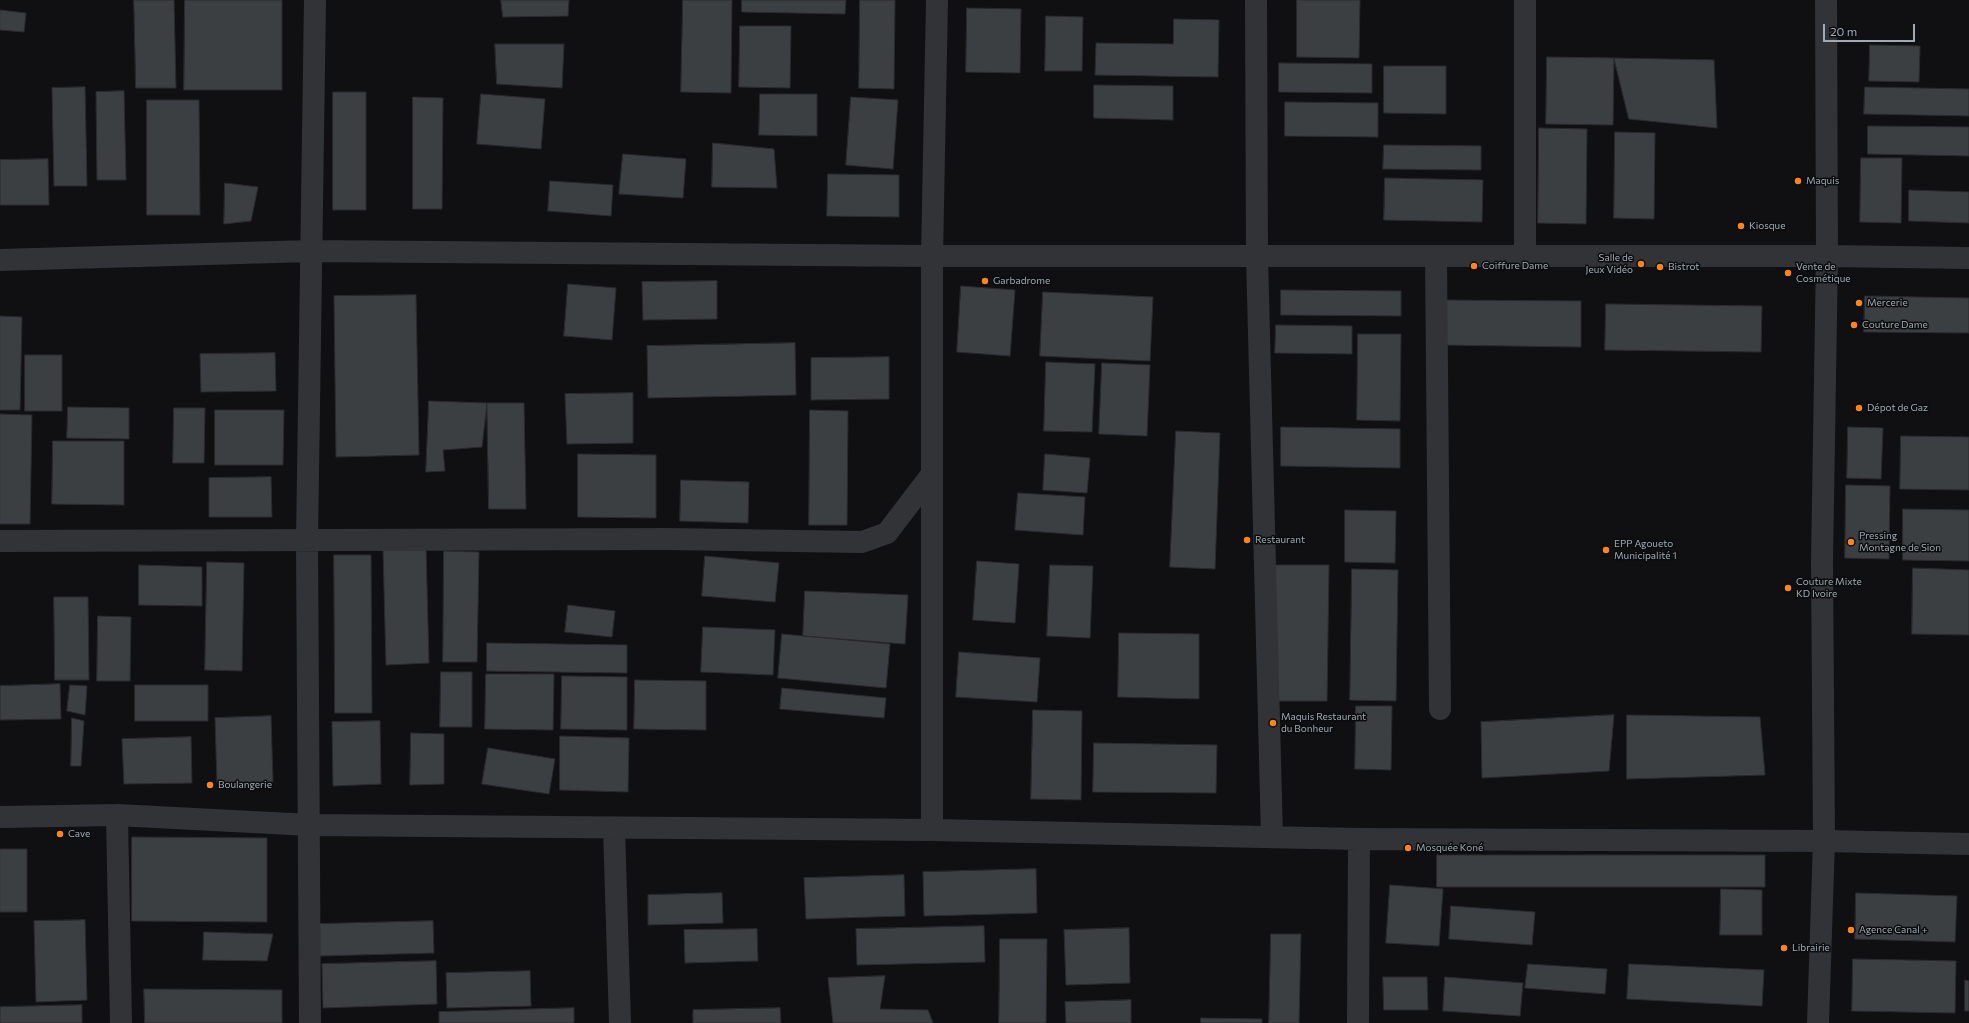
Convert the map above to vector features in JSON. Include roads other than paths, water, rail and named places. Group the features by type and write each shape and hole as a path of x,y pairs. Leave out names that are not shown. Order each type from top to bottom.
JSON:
{"street":[{"path":"310,1023 310,825 307,541 310,251 315,0"},
{"path":"932,830 932,256 937,0"},
{"path":"1256,0 1257,256 1272,837"},
{"path":"1525,0 1525,256"},
{"path":"1818,1023 1824,841 1822,561 1827,256 1826,0"},
{"path":"0,260 310,251 932,256 1827,256 1969,258"},
{"path":"1436,256 1440,709"},
{"path":"0,541 666,540 862,542 887,533 932,474"},
{"path":"0,817 117,815 310,825 932,830 1359,839 1824,841 1969,844"},
{"path":"117,815 121,1023"},
{"path":"614,828 620,1023"},
{"path":"1358,1023 1359,839"}],"place":[{"name":"Maquis","path":"1798,181"},
{"name":"Kiosque","path":"1741,226"},
{"name":"Salle de Jeux Vidéo","path":"1641,264"},
{"name":"Coiffure Dame","path":"1474,266"},
{"name":"Bistrot","path":"1660,267"},
{"name":"Vente de Cosmétique","path":"1788,273"},
{"name":"Garbadrome","path":"985,281"},
{"name":"Mercerie","path":"1859,303"},
{"name":"Couture Dame","path":"1854,325"},
{"name":"Dépot de Gaz","path":"1859,408"},
{"name":"Restaurant","path":"1247,540"},
{"name":"Pressing Montagne de Sion","path":"1851,542"},
{"name":"EPP Agoueto Municipalité 1","path":"1606,550"},
{"name":"Couture Mixte KD Ivoire","path":"1788,588"},
{"name":"Maquis Restaurant du Bonheur","path":"1273,723"},
{"name":"Boulangerie","path":"210,785"},
{"name":"Cave","path":"60,834"},
{"name":"Mosquée Koné","path":"1408,848"},
{"name":"Agence Canal +","path":"1851,930"},
{"name":"Librairie","path":"1784,948"}]}
